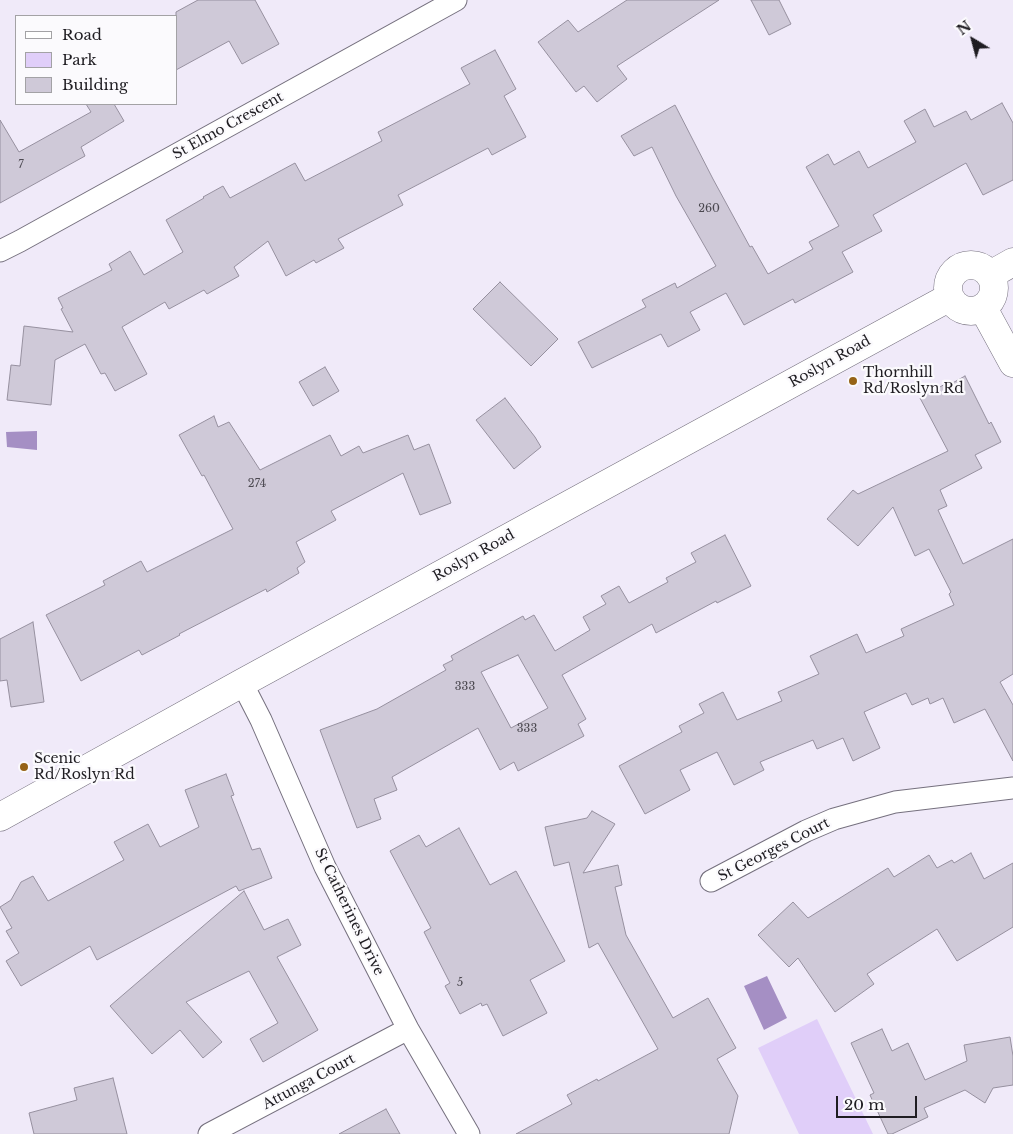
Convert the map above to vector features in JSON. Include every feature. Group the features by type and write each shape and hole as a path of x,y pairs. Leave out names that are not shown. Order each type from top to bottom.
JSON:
{"street":[{"name":"St Elmo Crescent","path":"0,251 29,237 456,0"},
{"path":"990,275 1013,262"},
{"path":"970,265 978,266 990,275 994,286 993,293 988,304 983,308 976,311 968,311 954,304 950,297 948,290 949,282 957,270 970,265"},
{"name":"Roslyn Road","path":"0,817 950,297"},
{"path":"983,308 1013,363"},
{"name":"St Catherines Drive","path":"242,683 261,720 325,867 408,1029 469,1134"},
{"name":"St Georges Court","path":"711,881 806,831 834,819 895,802 1013,788"},
{"name":"Attunga Court","path":"209,1134 408,1029"}],"green space":[{"path":"817,1019 873,1134 799,1134 758,1048"}],"shaded area":[{"path":"37,431 37,450 7,447 6,432"},
{"path":"767,976 787,1018 764,1030 744,986"}],"building":[{"path":"198,0 255,0 279,44 242,64 229,41 178,69 178,15 176,15 176,12"},
{"path":"627,0 719,0 617,66 627,79 597,102 584,86 576,92 538,42 568,20 578,32"},
{"path":"751,0 779,0 791,24 769,35"},
{"path":"495,50 516,89 504,96 526,137 492,155 488,148 398,195 403,205 338,239 344,248 316,263 314,260 286,276 268,241 234,267 239,276 207,294 204,290 169,309 165,302 122,327 147,374 115,391 105,373 101,374 85,344 55,360 51,405 7,400 11,365 20,366 24,326 73,332 61,309 63,308 58,298 112,270 109,264 130,251 144,275 183,252 166,220 223,186 230,198 295,163 305,181 382,141 378,132 470,84 461,68"},
{"path":"1002,103 1013,123 1013,180 983,195 966,163 873,215 882,231 842,252 853,272 795,303 793,299 744,325 726,293 690,312 700,330 668,347 661,334 592,368 578,342 646,307 642,300 675,283 677,288 716,266 676,196 652,147 634,156 621,136 675,105 750,247 752,246 768,274 813,249 809,242 839,226 806,167 828,154 834,165 859,151 868,168 916,142 904,121 925,109 934,127 966,111 971,120"},
{"path":"87,105 115,105 124,121 81,147 85,156 0,203 0,120 19,152 91,112"},
{"path":"500,282 558,339 531,366 473,309"},
{"path":"325,367 339,391 313,406 299,382"},
{"path":"965,376 989,424 991,422 1001,442 975,455 982,468 940,490 947,506 938,510 963,564 1013,539 1013,674 1000,682 1013,705 1013,761 985,709 954,723 943,698 930,704 928,698 912,705 906,693 864,712 880,748 853,761 843,738 817,749 813,740 760,762 764,770 734,785 717,752 680,770 690,790 645,814 619,766 682,732 679,726 704,713 699,704 723,692 737,720 782,701 778,692 819,674 810,656 857,634 866,653 904,636 901,629 954,605 949,594 951,592 929,549 915,556 893,507 858,546 827,519 853,490 858,494 948,451 920,398 947,383 949,385"},
{"path":"505,398 541,447 514,469 476,420"},
{"path":"214,416 218,427 229,422 260,470 330,435 341,456 359,446 363,453 408,435 414,450 429,444 451,503 420,515 403,473 331,511 336,520 296,542 305,562 297,568 299,573 267,592 266,589 142,655 139,650 81,681 46,615 105,585 103,581 141,561 147,572 233,529 204,475 202,476 179,435"},
{"path":"725,535 751,586 717,603 716,601 656,633 652,624 562,675 586,719 578,724 584,736 518,771 514,762 500,770 478,728 392,777 397,790 374,799 381,819 357,828 320,730 377,709 446,670 443,665 453,660 451,656 523,616 525,620 534,615 555,651 590,630 583,617 606,604 601,596 619,586 629,603 668,582 666,578 696,562 691,553","holes":["518,655 548,708 511,728 481,672"]},
{"path":"33,622 44,702 11,707 7,680 0,681 0,639"},
{"path":"226,774 234,795 231,796 252,850 260,848 272,878 239,891 236,886 97,960 90,946 21,986 6,961 19,953 6,931 12,928 0,907 11,900 21,882 33,876 48,901 124,860 114,842 148,824 160,847 199,827 185,790"},
{"path":"592,811 615,824 583,873 618,865 622,885 615,887 626,935 673,1018 708,998 736,1048 717,1059 738,1096 729,1134 516,1134 572,1104 567,1095 658,1049 598,943 589,948 569,862 554,866 545,827 587,818"},
{"path":"459,828 490,885 516,871 565,961 530,980 547,1013 503,1036 487,1004 482,1006 481,1003 460,1014 445,986 450,983 424,932 431,928 390,851 419,835 426,847"},
{"path":"971,853 984,879 1013,863 1013,927 957,961 937,929 867,974 874,984 835,1012 798,958 789,967 758,935 793,902 808,918 888,868 894,877 929,855 937,868 952,860 954,863"},
{"path":"244,891 264,930 288,919 301,945 277,957 318,1030 263,1062 250,1039 278,1023 249,971 186,1002 222,1042 203,1058 180,1030 152,1054 110,1006"},
{"path":"882,1029 892,1051 908,1043 925,1080 967,1061 964,1045 1010,1037 1013,1056 1013,1085 993,1088 985,1103 965,1090 924,1108 928,1117 892,1134 888,1134 870,1095 874,1093 851,1043"},
{"path":"113,1078 127,1134 34,1134 29,1113 77,1100 74,1088"},
{"path":"386,1109 400,1134 339,1134"}],"place":[{"name":"Thornhill Rd/Roslyn Rd","path":"853,381"},
{"name":"Scenic Rd/Roslyn Rd","path":"24,767"}]}
